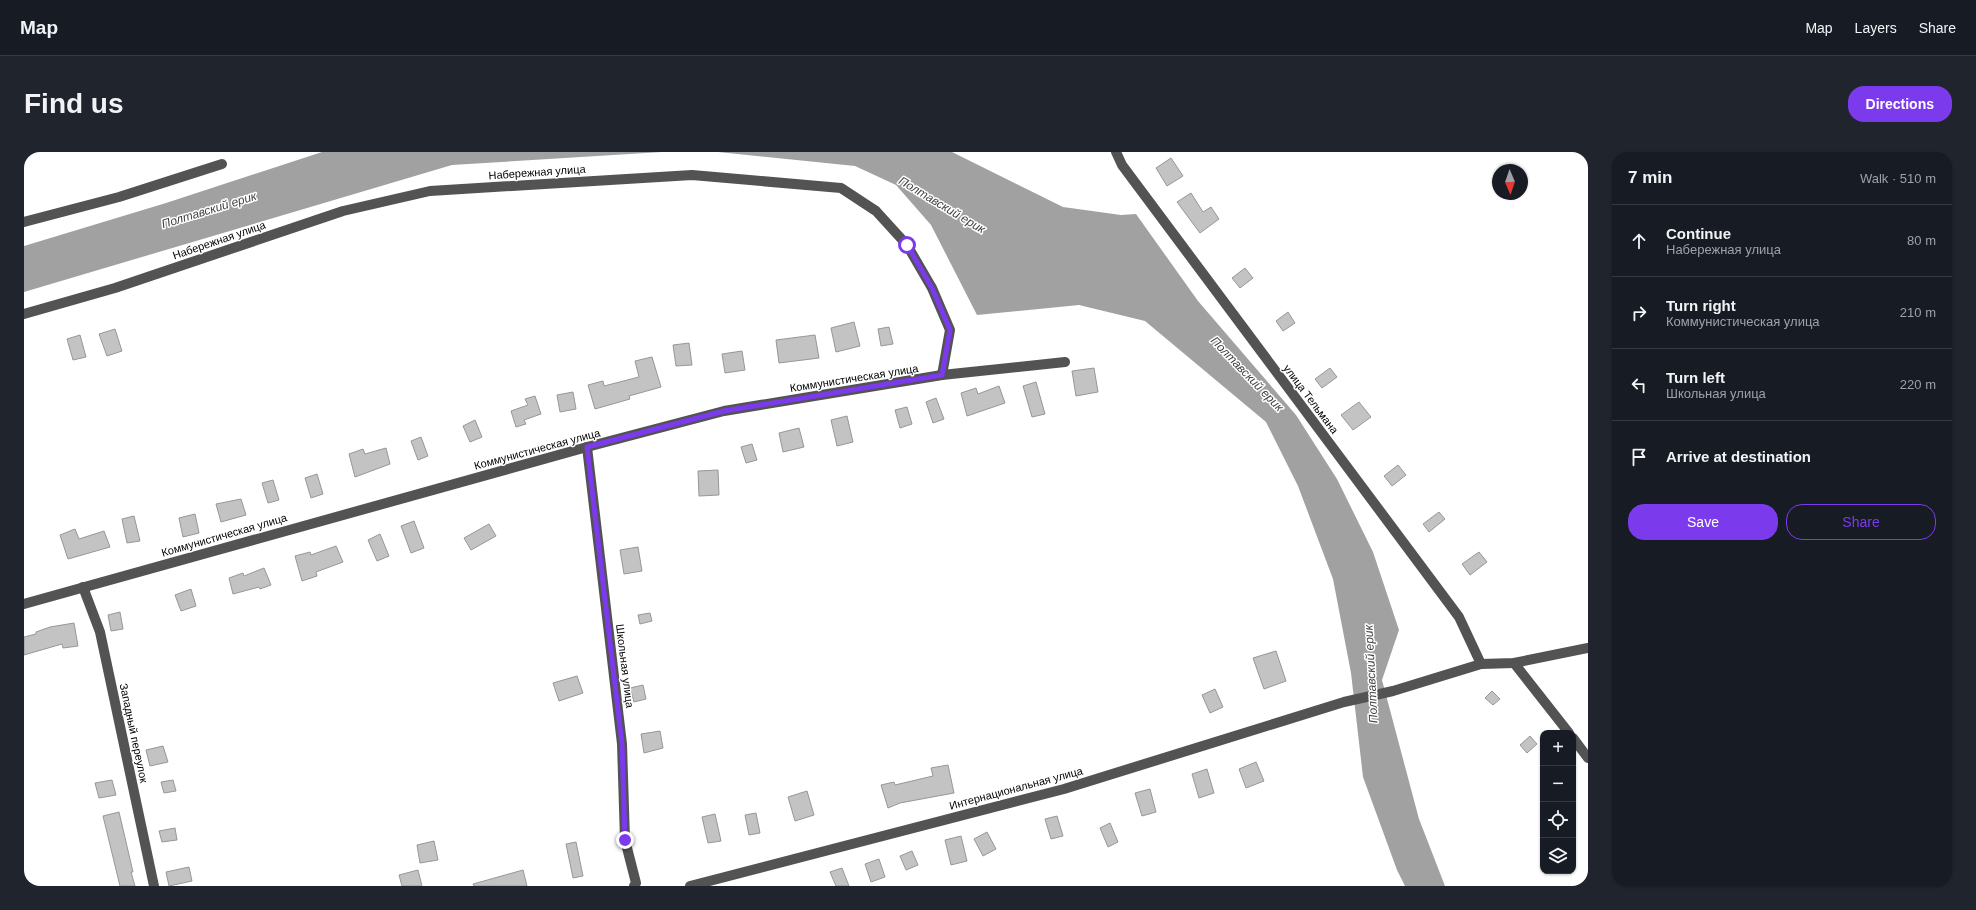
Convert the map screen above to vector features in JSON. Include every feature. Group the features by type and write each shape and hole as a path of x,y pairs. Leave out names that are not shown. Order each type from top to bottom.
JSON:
{"street":[{"name":"улица Тельмана","path":"1116,152 1126,172 1458,617 1481,664"},
{"path":"24,222 119,197 222,164"},
{"name":"Набережная улица","path":"24,314 115,288 343,211 430,191 692,175 841,188 876,211 907,245 932,288 950,330 942,375"},
{"name":"Коммунистическая улица","path":"24,604 587,447 724,411 942,375 1065,362"},
{"name":"Школьная улица","path":"587,447 622,744 625,840 636,883 634,886"},
{"name":"Западный переулок","path":"83,587 100,632 154,886"},
{"name":"Интернациональная улица","path":"690,886 1064,789 1344,702 1393,691 1481,664 1514,663 1588,648"},
{"path":"1514,663 1567,730"},
{"path":"1576,742 1588,758"}],"water":[{"name":"Полтавский ерик","path":"322,152 662,152 452,165 24,292 24,246 166,203"},
{"name":"Полтавский ерик","path":"718,152 952,152 1063,207 1121,215 1136,214 1198,301 1296,415 1337,479 1373,552 1399,630 1382,680 1419,819 1445,886 1405,886 1397,870 1363,777 1351,673 1333,579 1298,486 1266,422 1145,321 1079,305 977,315 931,225 896,185 855,166"}],"building":[{"path":"1171,158 1183,176 1167,186 1156,168"},
{"path":"1191,193 1203,212 1211,207 1219,219 1200,233 1177,202"},
{"path":"1245,268 1253,278 1240,288 1232,278"},
{"path":"1288,312 1295,323 1283,331 1276,321"},
{"path":"854,322 860,346 836,352 831,328"},
{"path":"889,327 893,344 881,346 878,329"},
{"path":"115,329 122,351 107,356 99,334"},
{"path":"80,335 86,357 73,360 67,339"},
{"path":"815,335 819,358 779,363 776,340"},
{"path":"689,343 692,365 676,366 673,345"},
{"path":"742,351 745,370 725,373 722,354"},
{"path":"652,357 661,387 629,396 630,399 595,409 588,385 603,381 604,386 639,377 635,361"},
{"path":"1094,368 1098,392 1076,396 1072,371"},
{"path":"1330,368 1337,377 1322,388 1315,379"},
{"path":"1036,382 1045,414 1032,417 1023,386"},
{"path":"999,386 1005,403 967,416 961,393 976,388 978,394"},
{"path":"573,392 576,409 560,412 557,395"},
{"path":"535,396 541,414 524,420 526,424 516,427 511,411 528,405 525,399"},
{"path":"936,398 944,419 933,423 926,402"},
{"path":"1359,402 1371,417 1353,430 1341,415"},
{"path":"907,407 912,424 900,428 895,410"},
{"path":"847,416 853,442 837,446 831,420"},
{"path":"475,420 482,437 470,442 463,426"},
{"path":"799,428 804,447 783,452 779,433"},
{"path":"421,437 428,456 418,460 411,441"},
{"path":"752,444 757,460 746,463 741,447"},
{"path":"386,448 390,464 355,477 349,454 363,449 365,454"},
{"path":"1398,465 1406,475 1392,486 1384,476"},
{"path":"718,470 719,495 699,496 698,471"},
{"path":"317,474 323,494 311,498 305,478"},
{"path":"273,480 279,500 268,503 262,483"},
{"path":"241,499 246,515 221,522 216,504"},
{"path":"1439,512 1445,519 1429,532 1423,524"},
{"path":"195,514 199,533 183,537 179,518"},
{"path":"134,516 140,541 127,543 122,519"},
{"path":"414,521 424,548 411,553 401,526"},
{"path":"489,524 496,536 471,550 464,538"},
{"path":"75,529 79,539 104,531 110,547 68,559 60,535"},
{"path":"380,534 389,556 377,561 368,540"},
{"path":"336,546 343,562 316,572 317,576 302,581 295,556 310,552 311,555"},
{"path":"638,547 642,571 624,574 620,550"},
{"path":"1479,552 1487,562 1470,575 1462,564"},
{"path":"264,568 271,585 260,589 259,587 233,594 229,578 243,573 244,576"},
{"path":"191,589 196,606 181,611 175,595"},
{"path":"120,612 123,629 111,631 108,615"},
{"path":"650,613 652,621 640,624 638,615"},
{"path":"74,623 78,646 63,648 62,644 24,655 24,637 36,634 36,632 50,627"},
{"path":"1276,651 1286,681 1264,689 1253,658"},
{"path":"577,676 583,693 559,701 553,683"},
{"path":"643,685 646,699 634,702 630,688"},
{"path":"1215,689 1223,707 1210,713 1202,695"},
{"path":"1492,691 1500,699 1493,705 1485,698"},
{"path":"660,731 663,748 644,753 641,734"},
{"path":"1530,736 1537,744 1527,753 1520,745"},
{"path":"163,746 168,762 150,766 146,750"},
{"path":"1256,762 1264,781 1246,788 1239,769"},
{"path":"948,765 954,793 900,803 888,808 881,785 894,782 895,785 933,776 931,768"},
{"path":"1207,769 1214,793 1199,798 1192,774"},
{"path":"112,780 116,795 99,798 95,783"},
{"path":"173,780 176,791 164,793 161,782"},
{"path":"1150,789 1156,812 1142,816 1135,793"},
{"path":"807,791 814,815 795,821 788,797"},
{"path":"119,812 135,886 120,886 103,816"},
{"path":"756,813 760,833 749,835 745,815"},
{"path":"715,814 721,841 708,843 702,817"},
{"path":"1057,816 1063,836 1051,839 1045,819"},
{"path":"1110,823 1118,842 1108,847 1100,828"},
{"path":"175,828 177,840 162,842 159,831"},
{"path":"987,832 996,849 983,856 974,839"},
{"path":"961,836 967,861 951,865 945,840"},
{"path":"434,841 438,860 420,863 417,845"},
{"path":"576,842 583,876 573,878 566,844"},
{"path":"912,851 918,865 906,870 900,856"},
{"path":"879,859 885,877 871,882 865,864"},
{"path":"189,867 192,881 169,886 166,872"},
{"path":"842,868 849,886 836,886 830,872"},
{"path":"418,870 422,886 402,886 399,875"},
{"path":"523,870 527,886 474,886 473,884"}],"route":[{"path":"625,840 622,744 587,447 724,411 942,375 950,330 932,288 907,245"}]}
